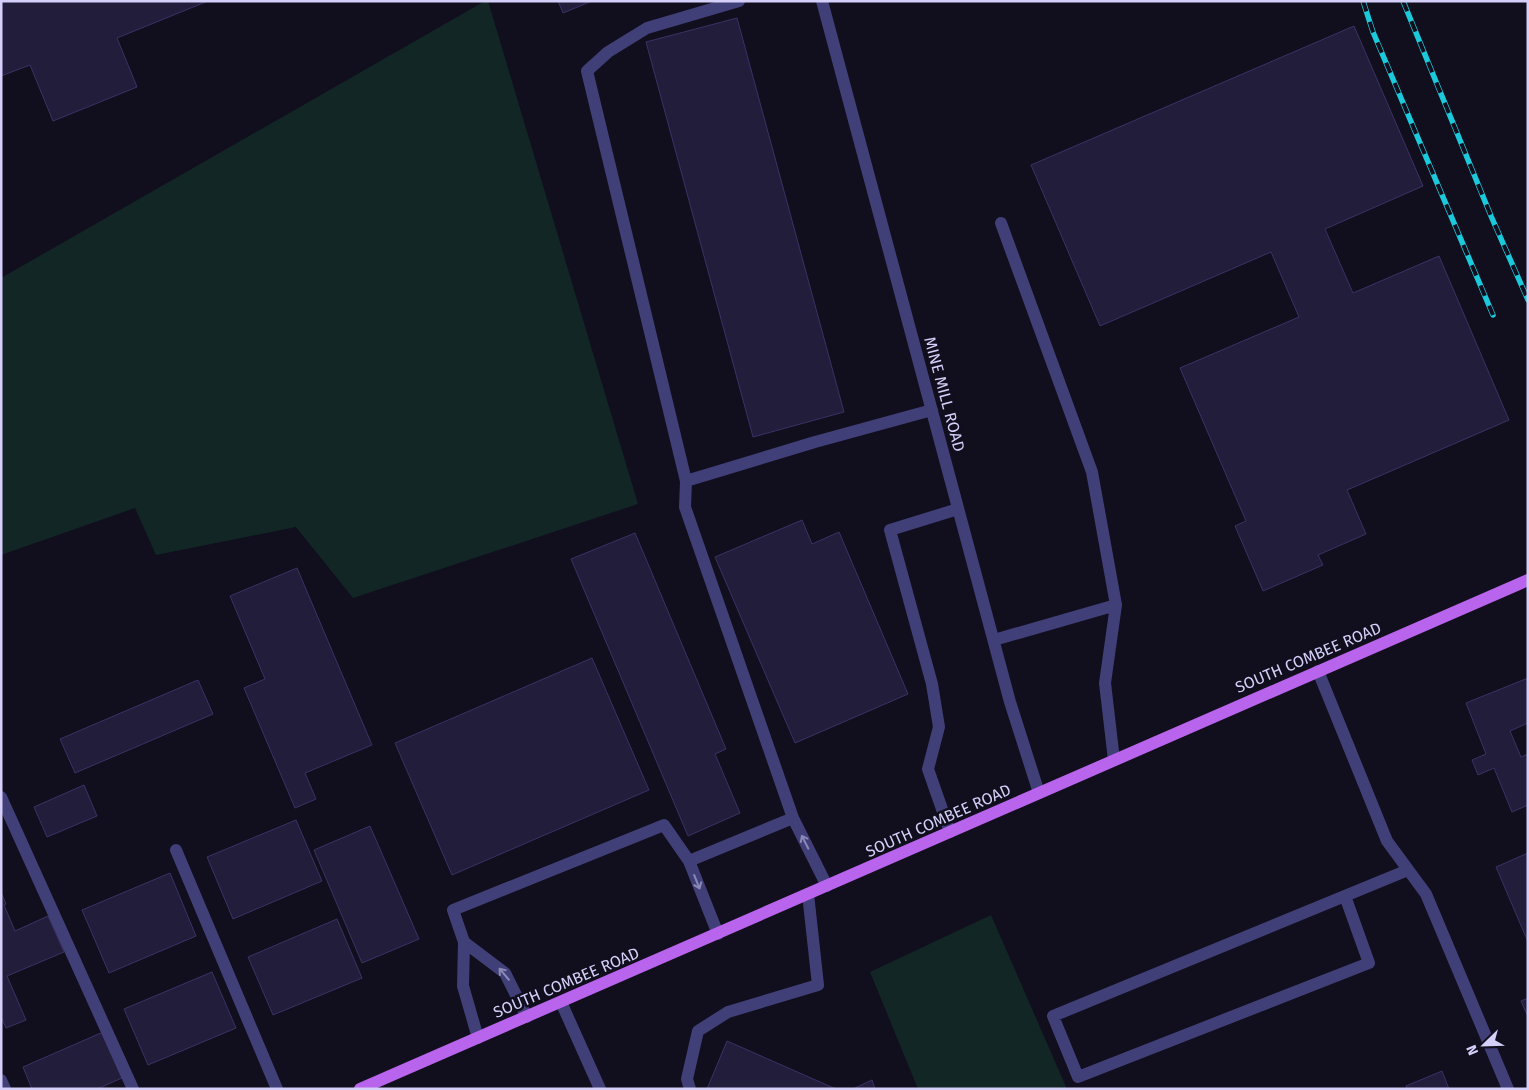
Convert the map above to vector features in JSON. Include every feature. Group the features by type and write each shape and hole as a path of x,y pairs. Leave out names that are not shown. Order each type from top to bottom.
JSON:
{"main road":[{"name":"SOUTH COMBEE ROAD","path":"360,1089 1528,580"}],"street":[{"path":"739,1 647,28 608,52 588,71 686,481 685,508 793,818 827,886"},
{"name":"MINE MILL ROAD","path":"822,1 1010,702 1039,793"},
{"path":"1001,223 1092,472 1116,605 1105,683 1114,760"},
{"path":"686,481 815,442 932,410"},
{"path":"950,832 928,769 939,727 932,684 890,530 958,509"},
{"path":"994,640 1116,605"},
{"path":"1318,671 1387,841 1426,894 1508,1089"},
{"path":"1,797 133,1089"},
{"path":"689,861 793,818"},
{"path":"478,1038 463,986 464,942 453,910 664,825 689,861 718,934"},
{"path":"176,850 277,1089"},
{"path":"1345,896 1369,963 1078,1077 1053,1016 1408,870"},
{"path":"690,1089 687,1079 698,1031 728,1012 818,985 808,894"},
{"path":"464,942 505,973 527,1016"},
{"path":"561,1002 600,1089"},
{"path":"1,1080 5,1089"}],"green space":[{"path":"488,1 638,504 353,598 296,527 156,555 135,508 1,555 1,278"},
{"path":"991,915 1067,1089 918,1089 870,972"}],"building":[{"path":"1,1 208,1 117,38 137,87 53,121 30,65 1,76"},
{"path":"558,1 592,1 563,13"},
{"path":"737,18 844,412 753,437 646,42"},
{"path":"1354,26 1423,186 1325,229 1353,293 1439,256 1509,420 1347,490 1366,534 1318,555 1323,565 1263,591 1235,526 1246,521 1180,368 1299,317 1271,252 1100,326 1031,165"},
{"path":"802,520 812,544 839,532 908,694 795,743 715,557"},
{"path":"635,533 726,749 715,754 740,813 688,836 571,559"},
{"path":"297,568 372,745 305,773 316,799 295,808 244,688 265,679 230,596"},
{"path":"592,658 649,790 452,875 395,743"},
{"path":"1528,678 1528,723 1510,731 1521,757 1528,754 1528,805 1512,812 1494,768 1478,775 1472,760 1486,754 1466,703"},
{"path":"198,680 213,714 75,773 60,739"},
{"path":"84,785 97,816 47,837 34,807"},
{"path":"296,820 322,881 233,919 207,857"},
{"path":"370,826 419,939 362,963 314,850"},
{"path":"1528,853 1528,942 1496,867"},
{"path":"170,873 196,936 109,973 82,910"},
{"path":"1,892 6,904 4,905 15,931 48,916 64,952 7,976 26,1020 6,1028 1,1017"},
{"path":"337,919 362,978 273,1015 248,957"},
{"path":"212,972 236,1028 148,1065 124,1009"},
{"path":"1528,998 1528,1017 1521,1001"},
{"path":"103,1032 122,1078 97,1089 32,1089 23,1067"},
{"path":"727,1041 836,1089 707,1089"},
{"path":"1442,1071 1449,1089 1407,1089 1406,1086"},
{"path":"872,1080 875,1089 853,1089"}],"railway":[{"path":"1363,1 1373,32 1493,315"},
{"path":"1403,1 1491,216 1528,300"}]}
